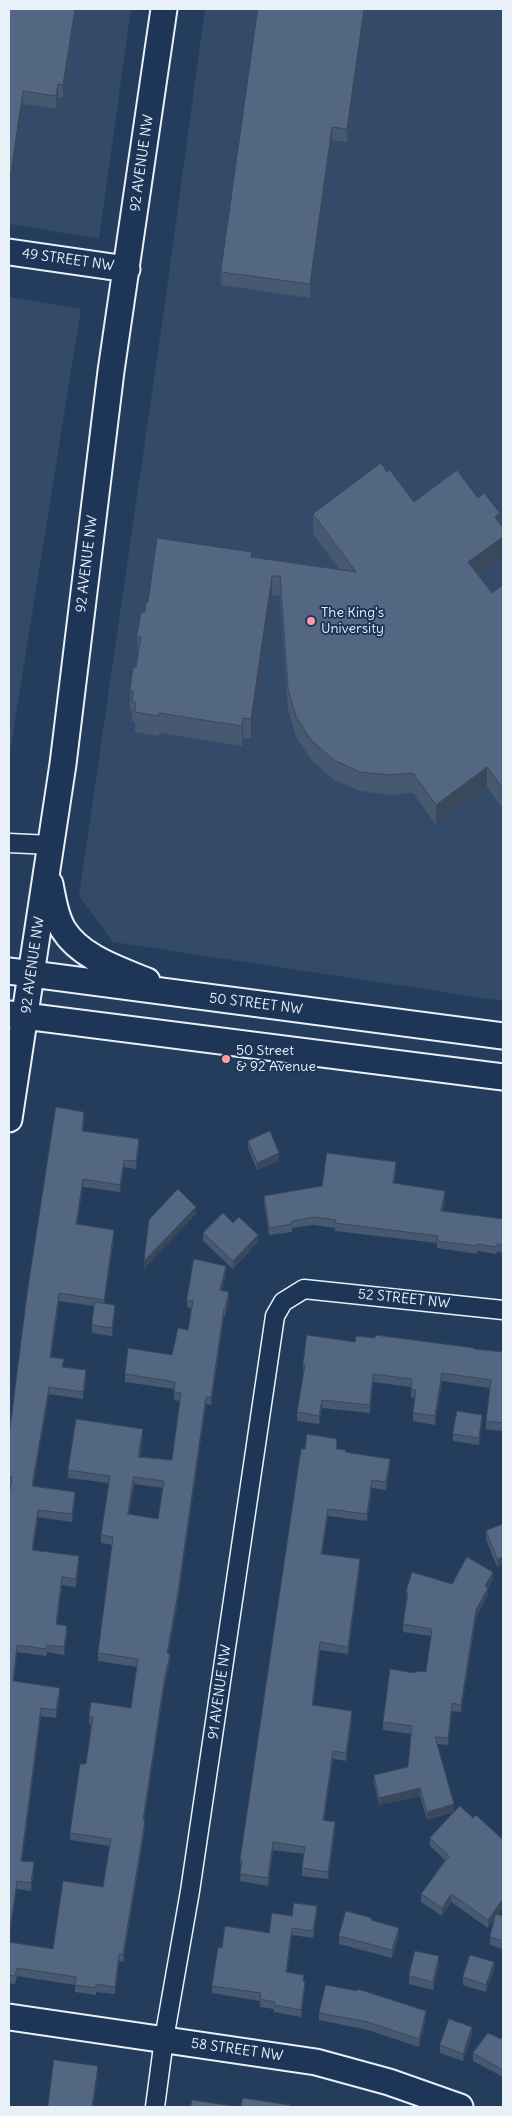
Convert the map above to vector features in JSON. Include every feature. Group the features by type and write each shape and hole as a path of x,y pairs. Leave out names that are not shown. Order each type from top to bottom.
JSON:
{"main road":[{"name":"92 AVENUE NW","path":"9,1119 20,972 47,871 51,845 111,371 164,9"},
{"name":"49 STREET NW","path":"9,252 127,269"},
{"path":"47,871 55,909 62,928 73,943 105,963 177,994"},
{"name":"50 STREET NW","path":"20,972 503,1036"},
{"path":"17,1015 503,1077"},
{"name":"58 STREET NW","path":"9,2017 316,2062 390,2082 460,2107"}],"street":[{"path":"9,843 51,845"},
{"name":"52 STREET NW","path":"304,1289 503,1310"},
{"name":"91 AVENUE NW","path":"155,2107 164,2039 190,1891 276,1316 283,1302 304,1289"}],"shaded area":[{"path":"9,9 131,9 99,239 9,224"},
{"name":"The King's University","path":"205,9 503,9 503,1001 113,942 79,896 165,303"},
{"path":"9,297 81,309 9,758"}],"building":[{"path":"9,9 75,9 63,85 58,84 56,96 23,91 9,185"},
{"path":"258,9 364,9 347,129 332,127 310,284 221,272"},
{"path":"381,463 387,472 389,469 414,502 457,470 478,498 484,493 500,513 495,517 503,528 503,537 468,562 492,593 503,585 503,789 487,767 436,805 413,773 389,775 360,772 334,760 312,741 296,717 288,689 280,576 272,576 251,719 243,718 242,726 159,713 159,716 135,712 136,702 132,702 133,691 130,690 133,667 136,667 141,637 137,636 141,612 145,612 146,602 148,602 157,538 252,552 251,557 356,572 313,514"},
{"path":"56,1107 84,1112 82,1131 139,1139 136,1161 124,1160 120,1185 83,1179 76,1224 114,1230 104,1300 59,1293 50,1357 64,1359 62,1367 86,1370 83,1392 49,1387 32,1486 75,1492 72,1514 38,1510 32,1550 79,1556 76,1579 62,1577 56,1624 67,1626 64,1647 47,1645 46,1649 17,1645 13,1681 60,1688 56,1710 41,1708 21,1861 34,1862 31,1883 17,1881 9,1934 9,1496 12,1477 9,1476 9,1437 27,1294"},
{"path":"270,1131 279,1153 257,1163 248,1141"},
{"path":"327,1153 396,1162 393,1183 445,1191 441,1211 503,1219 503,1245 497,1244 496,1247 477,1244 477,1246 437,1241 438,1236 335,1223 336,1220 314,1217 292,1221 292,1224 269,1228 264,1196 322,1186"},
{"path":"178,1189 196,1207 144,1261 149,1220"},
{"path":"223,1213 233,1223 239,1217 258,1235 233,1261 203,1233"},
{"path":"194,1259 226,1266 220,1290 229,1292 224,1309 211,1398 206,1397 177,1599 167,1653 170,1654 143,1820 145,1820 123,1954 119,1954 115,1987 96,1984 96,1988 75,1985 76,1977 17,1968 15,1976 9,1975 9,1942 53,1949 63,1881 103,1887 111,1839 70,1833 80,1764 86,1764 93,1717 89,1717 91,1702 131,1708 138,1659 98,1653 113,1537 101,1535 110,1476 68,1470 76,1419 143,1429 138,1457 172,1460 181,1393 174,1392 175,1382 125,1374 128,1348 172,1355 178,1328 188,1330 193,1301 187,1300","holes":["134,1477 164,1481 158,1519 128,1514"]},
{"path":"95,1302 115,1305 112,1328 92,1325"},
{"path":"307,1335 355,1342 356,1336 375,1338 375,1335 503,1352 503,1423 486,1421 491,1380 442,1373 435,1416 413,1413 416,1390 411,1389 412,1379 373,1374 370,1405 322,1400 319,1416 297,1412 305,1365 303,1365"},
{"path":"457,1411 482,1415 479,1438 453,1434"},
{"path":"307,1434 337,1439 336,1449 346,1450 345,1452 390,1459 386,1482 372,1480 367,1514 328,1509 321,1554 360,1559 348,1647 320,1642 312,1705 352,1711 346,1753 333,1751 323,1820 335,1822 328,1872 302,1868 305,1847 273,1842 268,1878 240,1874 242,1861 240,1860 301,1449 305,1449"},
{"path":"503,1524 503,1557 497,1559 486,1531"},
{"path":"467,1557 493,1572 485,1586 488,1588 476,1610 461,1705 452,1703 448,1738 435,1737 454,1804 427,1812 420,1788 379,1798 374,1775 408,1767 412,1726 383,1722 390,1669 415,1673 415,1671 426,1672 432,1629 403,1624 408,1592 406,1591 412,1572 452,1584"},
{"path":"460,1806 473,1818 476,1815 503,1840 503,1899 488,1920 451,1894 442,1908 421,1894 449,1856 430,1838"},
{"path":"294,1903 317,1906 313,1931 292,1928 286,1972 304,1975 303,1981 305,1982 301,2010 274,2005 275,2002 260,1999 261,1993 212,1986 218,1947 222,1948 225,1926 269,1933 272,1913 292,1916"},
{"path":"346,1911 399,1928 392,1950 339,1936"},
{"path":"496,1914 503,1916 503,1941 490,1937"},
{"path":"415,1951 439,1956 433,1982 409,1976"},
{"path":"470,1955 494,1962 486,1985 463,1977"},
{"path":"326,1985 357,1991 358,1989 426,2011 419,2039 368,2022 319,2013"},
{"path":"449,2019 472,2027 463,2054 440,2045"},
{"path":"488,2033 501,2039 503,2035 503,2070 473,2053"},
{"path":"54,2060 98,2066 92,2107 48,2107"},
{"path":"243,2098 290,2105 289,2107 241,2107"},
{"path":"192,2100 240,2107 191,2107"}],"place":[{"name":"The King's University","path":"311,621"},
{"name":"50 Street & 92 Avenue","path":"226,1059"}]}
